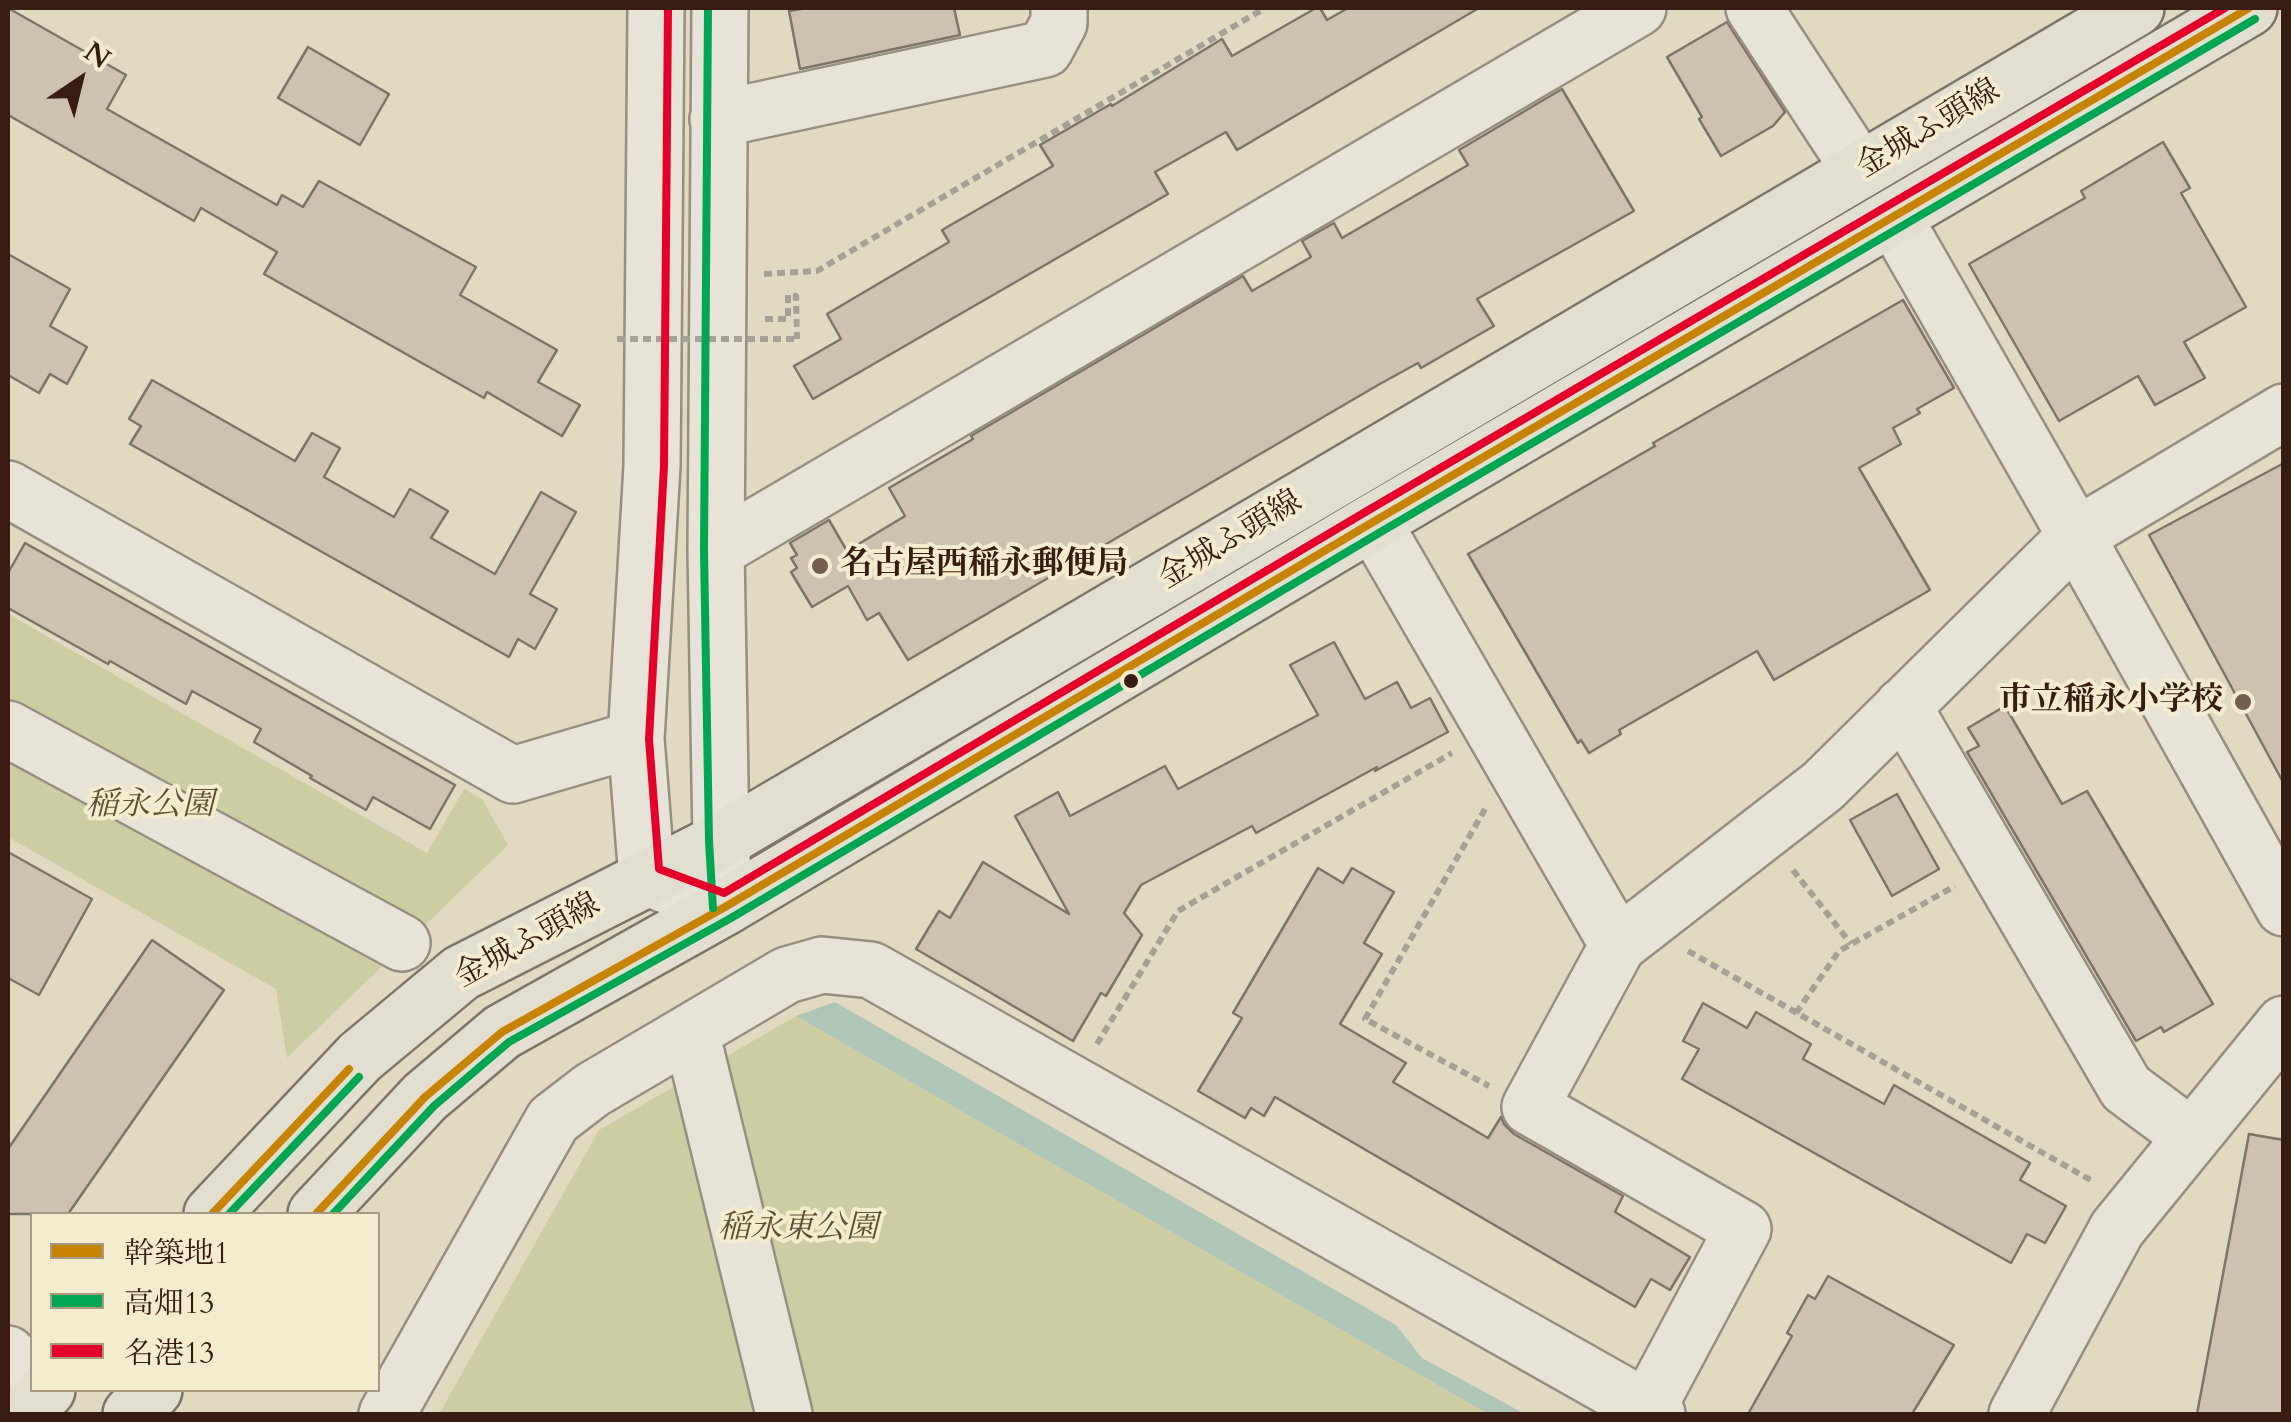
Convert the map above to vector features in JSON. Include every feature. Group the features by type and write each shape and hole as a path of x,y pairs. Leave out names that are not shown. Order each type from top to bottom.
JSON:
{"main road":[{"name":"金城ふ頭線","path":"214,1212 360,1057 461,973 721,841 2136,8"},
{"name":"金城ふ頭線","path":"318,1212 426,1097 502,1032 725,906 2249,8"},
{"path":"131,1414 152,1392"}],"street":[{"path":"656,8 652,466 636,739 646,878 725,906 716,550 720,8"},
{"path":"718,118 1045,49 1059,22 1059,8"},
{"path":"716,550 1638,8"},
{"path":"1754,8 1860,170"},
{"path":"1894,218 2284,908"},
{"path":"387,1414 553,1120 592,1090 787,976 822,965 870,970 1652,1411 1742,1229 1530,1107 1631,935 1823,786 2076,536 2284,412"},
{"path":"8,489 513,774 636,739"},
{"path":"1373,522 1502,746 1631,935"},
{"path":"1904,706 2126,1088 2192,1137"},
{"path":"8,729 402,944"},
{"path":"2017,1414 2117,1228 2284,1024"},
{"path":"691,1032 784,1414"},
{"path":"8,1354 30,1384"}],"path":[{"path":"764,274 816,271 1265,8"},
{"path":"617,339 796,339 796,296 788,296 788,319 764,319"},
{"path":"1074,1083 1178,911 1502,746"},
{"path":"1502,746 1365,1019 1530,1107"},
{"path":"1764,832 1850,944"},
{"path":"1796,1013 1839,951 1964,882"},
{"path":"1631,935 1796,1013 2136,1206"}],"green space":[{"name":"稲永公園","path":"8,614 427,853 464,789 482,799 508,845 287,1058 276,989 8,837"},
{"name":"稲永東公園","path":"796,1016 1488,1414 439,1414 599,1130"}],"shaded area":[{"path":"835,1002 1396,1325 1422,1358 1525,1414 1488,1414 796,1016"}],"building":[{"path":"8,8 126,75 107,109 277,205 282,195 303,207 319,181 476,267 460,295 557,350 538,382 580,405 562,436 487,392 484,398 264,274 277,252 201,208 194,221 8,115"},
{"path":"954,8 960,35 800,69 789,11"},
{"path":"1316,8 1327,20 1348,8 1479,8 1237,150 1226,132 1155,172 1168,194 813,399 794,366 841,339 827,314 949,242 942,230 1053,166 1040,145 1222,39 1232,56"},
{"path":"1727,22 1785,112 1773,126 1721,156 1667,57"},
{"path":"308,47 389,94 360,145 278,98"},
{"path":"1562,89 1634,211 1477,299 1494,326 1421,368 1418,363 1378,385 908,660 879,613 867,620 848,586 812,607 791,572 797,568 791,558 797,555 790,543 829,520 847,551 905,516 889,488 1243,276 1252,291 1311,257 1302,241 1334,223 1342,238 1468,165 1459,150"},
{"path":"2163,142 2190,188 2181,193 2246,307 2184,342 2205,378 2155,405 2138,376 2059,421 1969,264 2085,198 2081,191"},
{"path":"8,254 70,289 50,326 87,347 67,384 50,374 39,393 8,375"},
{"path":"1903,300 1954,388 1893,428 1901,444 1859,468 1930,590 1774,680 1757,651 1619,730 1621,734 1589,753 1581,740 1578,743 1468,554"},
{"path":"152,380 295,461 312,433 340,448 324,477 394,517 410,489 448,511 431,538 495,574 541,492 576,512 530,594 557,609 535,649 518,639 509,657 130,444 141,426 129,419"},
{"name":"市立稲永小学校","path":"2284,463 2284,784 2149,535"},
{"path":"25,543 455,785 430,829 373,797 366,810 254,742 261,729 192,691 186,704 8,608 8,573"},
{"path":"1334,642 1365,699 1397,682 1411,708 1430,698 1448,732 1256,833 1252,826 1141,885 1124,913 1142,935 1106,996 1101,993 1073,1041 916,949 939,911 950,918 983,862 1069,914 1015,816 1058,792 1070,816 1165,766 1178,789 1318,715 1290,665"},
{"path":"2005,706 2062,804 2087,791 2213,1004 2164,1032 2161,1027 2136,1041 1967,752 1979,746 1968,728"},
{"path":"1897,794 1939,869 1892,896 1850,820"},
{"path":"8,852 92,899 39,995 8,978"},
{"path":"1318,868 1343,883 1352,868 1394,892 1364,943 1382,954 1340,1024 1406,1063 1393,1082 1488,1138 1501,1117 1514,1134 1623,1196 1615,1212 1690,1257 1670,1290 1651,1279 1635,1307 1275,1097 1264,1116 1251,1108 1245,1118 1198,1091 1242,1018 1233,1013"},
{"path":"152,940 224,990 69,1212 8,1214 8,1149"},
{"path":"1703,1003 1747,1028 1756,1012 1811,1044 1803,1059 1884,1104 1894,1085 2030,1163 2020,1180 2066,1206 2045,1243 2027,1234 2011,1263 1682,1079 1699,1049 1683,1041"},
{"path":"2249,1134 2284,1140 2284,1414 2197,1414"},
{"path":"1828,1276 1954,1345 1912,1414 1748,1414 1792,1336 1787,1333 1808,1295 1815,1299"}],"transit line":[{"name":"名港13","path":"668,8 664,466 649,739 659,869 724,893 2225,8"},
{"name":"高畑13","path":"708,8 704,550 713,908"},
{"name":"幹築地1","path":"318,1212 425,1097 502,1032 725,907 2249,8"},
{"name":"高畑13","path":"335,1212 434,1106 509,1042 731,918 2255,19"},
{"name":"幹築地1","path":"214,1212 349,1069"},
{"name":"高畑13","path":"231,1212 359,1077"}],"place":[{"name":"名古屋西稲永郵便局","path":"820,566"},
{"name":"市立稲永小学校","path":"2243,702"}]}
